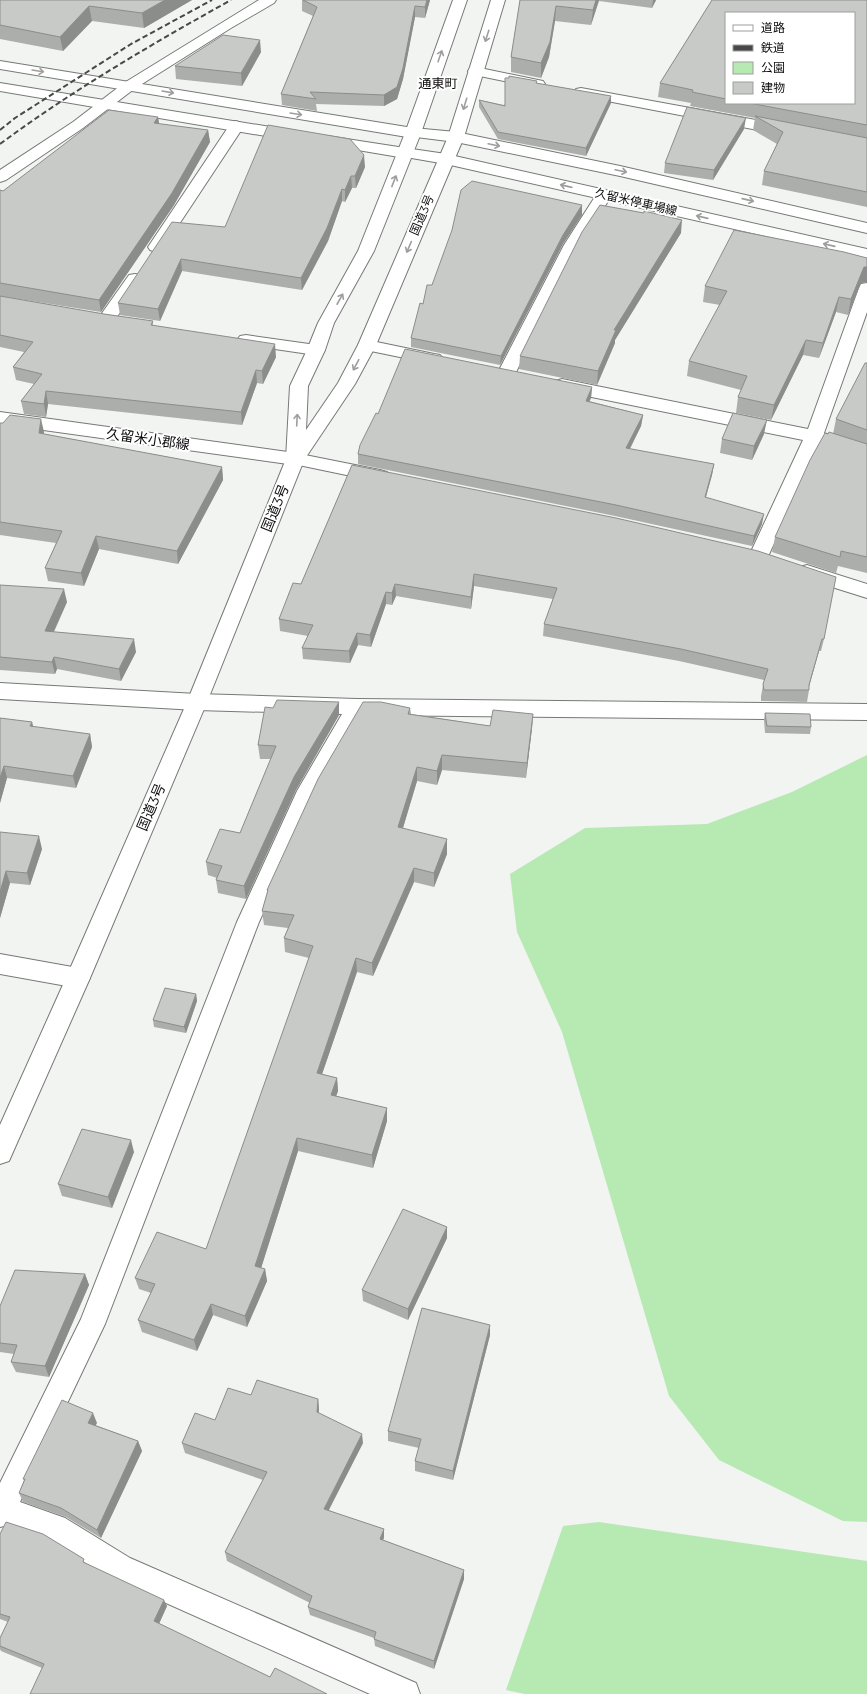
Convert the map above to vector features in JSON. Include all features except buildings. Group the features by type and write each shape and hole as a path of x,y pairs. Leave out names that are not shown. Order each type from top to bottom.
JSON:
{"main road":[{"path":"0,178 78,125 129,86 226,25 269,0"},
{"name":"国道3号","path":"295,459 299,386 316,350 326,323 366,251 413,133 460,0"},
{"name":"国道3号","path":"0,1153 78,978 197,702 295,459 346,384 367,345 456,137 498,0"},
{"name":"久留米停車場線","path":"0,65 413,133 456,137 627,173 867,228"},
{"path":"475,71 554,87"},
{"name":"久留米停車場線","path":"0,87 446,159 867,254"},
{"path":"570,90 797,132"},
{"path":"107,320 236,126"},
{"path":"507,374 572,245 604,195"},
{"path":"867,288 814,436 766,559 867,592"},
{"path":"229,338 316,350"},
{"path":"367,345 453,363"},
{"path":"545,382 814,436 867,454"},
{"name":"久留米小郡線","path":"0,418 295,459 397,479"},
{"path":"0,691 197,702 357,707 867,712"},
{"path":"357,707 308,792 248,922 92,1324 0,1511 55,1528 120,1568 405,1694"},
{"path":"0,964 78,978"}],"green space":[{"path":"867,755 867,1522 843,1521 719,1460 669,1396 562,1032 517,932 510,874 585,828 707,824 792,792"},
{"path":"599,1522 867,1561 867,1694 525,1694 506,1690 563,1526"}],"railway":[{"path":"0,130 15,118 131,44 212,0"},
{"path":"0,144 84,86 172,33 231,0"}],"district":[{"name":"通東町","path":"438,83"}]}
